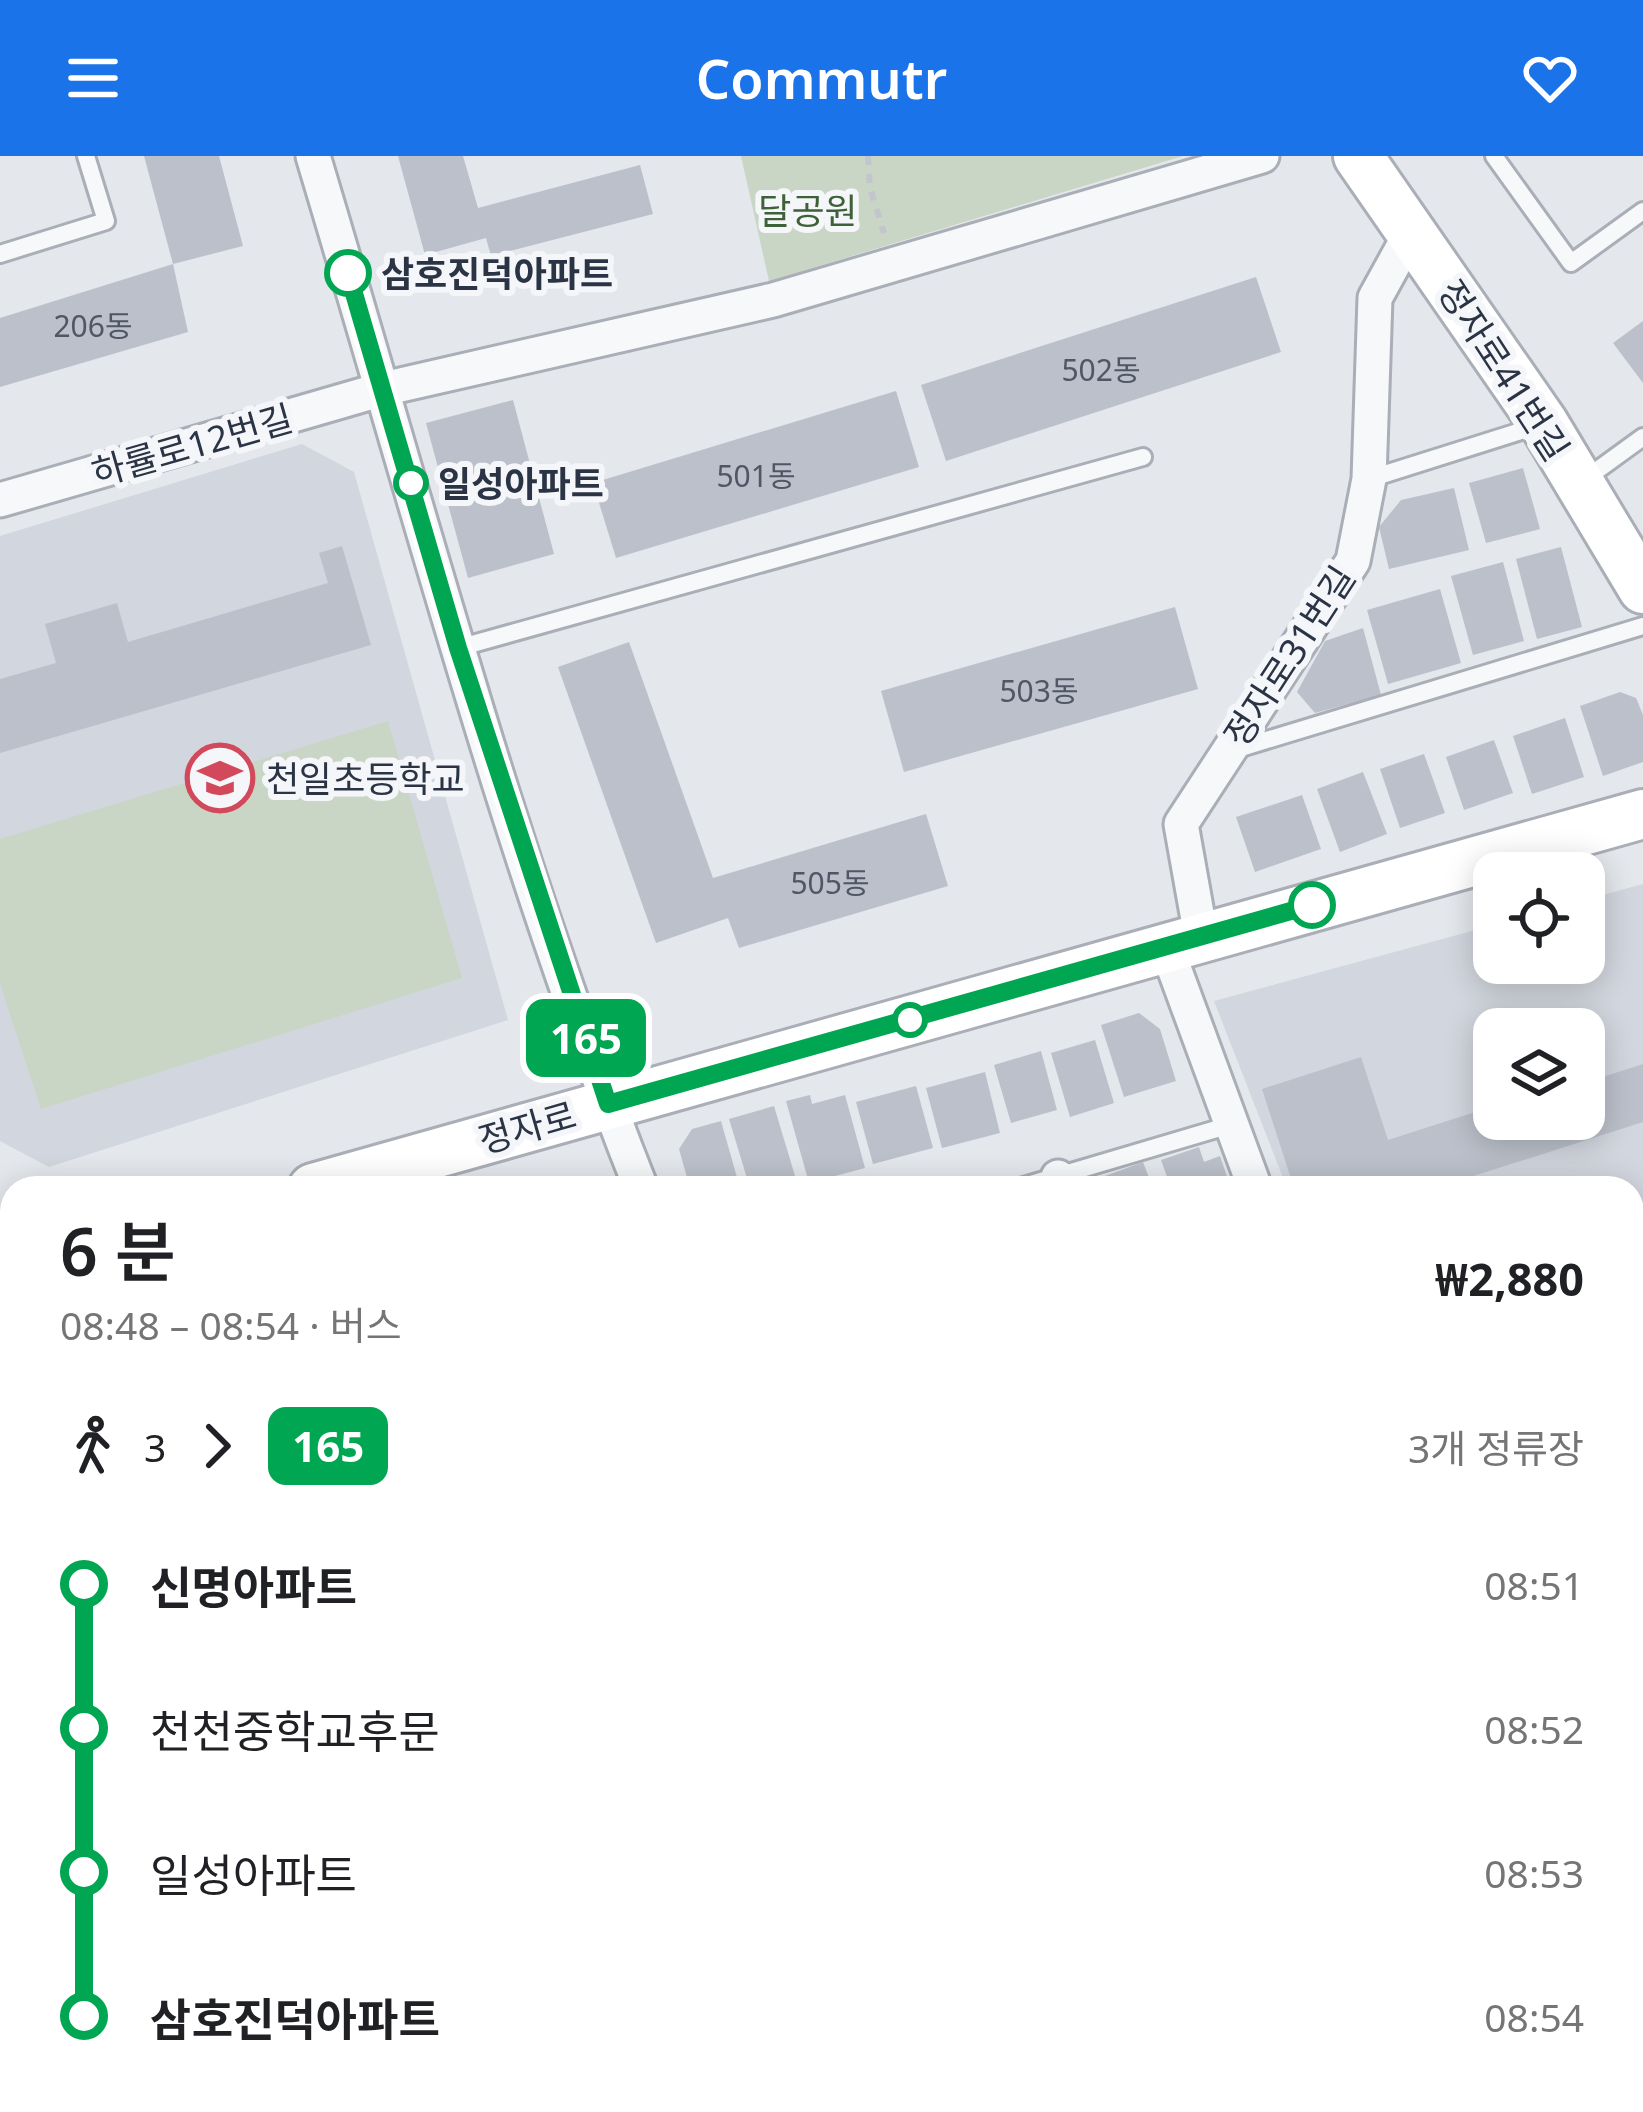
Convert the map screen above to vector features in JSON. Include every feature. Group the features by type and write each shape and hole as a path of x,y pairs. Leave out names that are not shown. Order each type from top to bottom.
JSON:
{"street":[{"path":"313,156 458,648 608,1104 636,1176"},
{"name":"하률로12번길","path":"0,500 383,389 773,300 1262,156"},
{"name":"정자로41번길","path":"1358,156 1544,424 1643,589"},
{"name":"정자로31번길","path":"1250,1176 1230,1126 1184,943 1181,824 1353,561 1369,479 1375,298 1413,230"},
{"name":"정자로","path":"355,1176 1643,814"}],"lane":[{"path":"0,254 106,221 86,156"},
{"path":"1494,156 1571,263 1643,211"},
{"path":"1369,479 1544,424"},
{"path":"1577,485 1643,437"},
{"path":"458,648 1143,457"},
{"path":"1227,752 1643,626"},
{"path":"1078,1176 1230,1126"}],"path":[{"path":"868,156 870,188 894,265"}],"shaded area":[{"name":"천일초등학교","path":"302,444 354,472 508,1020 49,1167 0,1141 0,536"},
{"path":"1643,884 1643,1176 1282,1176 1214,1001 1473,931 1473,984 1605,984 1605,894"}],"green space":[{"name":"달공원","path":"741,156 1183,156 769,281"},
{"path":"388,721 462,978 41,1109 0,984 0,839"}],"building":[{"path":"144,156 219,156 243,246 173,264"},
{"path":"398,156 463,156 478,208 640,165 653,214 491,256 486,238 425,255"},
{"path":"173,264 188,332 0,387 0,318"},
{"path":"1256,277 1281,352 946,461 921,385"},
{"path":"1643,321 1643,383 1613,343"},
{"path":"896,391 919,467 616,558 593,483"},
{"path":"513,400 554,554 468,578 426,423"},
{"path":"1523,468 1540,529 1486,543 1469,483"},
{"path":"1454,488 1469,550 1389,569 1379,527 1401,500"},
{"name":"천일초등학교","path":"342,546 371,645 0,753 0,679 56,663 45,624 117,603 128,642 328,583 319,553"},
{"path":"1561,547 1582,627 1537,639 1516,559"},
{"path":"1503,562 1524,641 1473,655 1451,576"},
{"path":"1440,589 1461,663 1388,684 1367,610"},
{"path":"1175,607 1198,689 904,772 881,691"},
{"path":"1363,628 1381,695 1315,713 1297,692 1325,641"},
{"path":"629,642 713,878 926,814 948,886 739,948 728,918 656,943 558,667"},
{"path":"1620,692 1636,698 1643,715 1643,762 1603,776 1580,706"},
{"path":"1565,718 1584,777 1532,794 1513,736"},
{"path":"1494,740 1513,793 1464,810 1446,757"},
{"path":"1424,754 1445,813 1400,828 1380,769"},
{"path":"1363,772 1387,834 1340,852 1317,789"},
{"path":"1302,795 1321,849 1255,872 1236,817"},
{"path":"1139,1013 1160,1029 1176,1081 1124,1097 1101,1025"},
{"path":"1095,1040 1114,1103 1070,1117 1051,1053"},
{"path":"1041,1051 1057,1110 1011,1123 994,1065"},
{"path":"1361,1057 1388,1140 1473,1113 1473,1140 1587,1140 1474,1176 1290,1176 1262,1089"},
{"path":"1643,1064 1643,1122 1605,1134 1605,1076"},
{"path":"985,1072 1000,1133 942,1148 926,1088"},
{"path":"916,1086 933,1148 873,1164 856,1102"},
{"path":"810,1095 812,1104 845,1095 865,1168 835,1176 807,1176 786,1101"},
{"path":"774,1106 795,1176 746,1176 729,1119"},
{"path":"721,1121 737,1176 687,1176 679,1149 692,1129"},
{"path":"1199,1147 1204,1162 1220,1156 1227,1176 1167,1176 1161,1160"},
{"path":"1143,1162 1148,1176 1105,1176"}],"bus line":[{"name":"165","path":"348,273 458,648 608,1104 1312,905"}],"place":[{"name":"삼호진덕아파트","path":"348,273"},
{"name":"일성아파트","path":"411,483"},
{"name":"천일초등학교","path":"220,778"}]}
